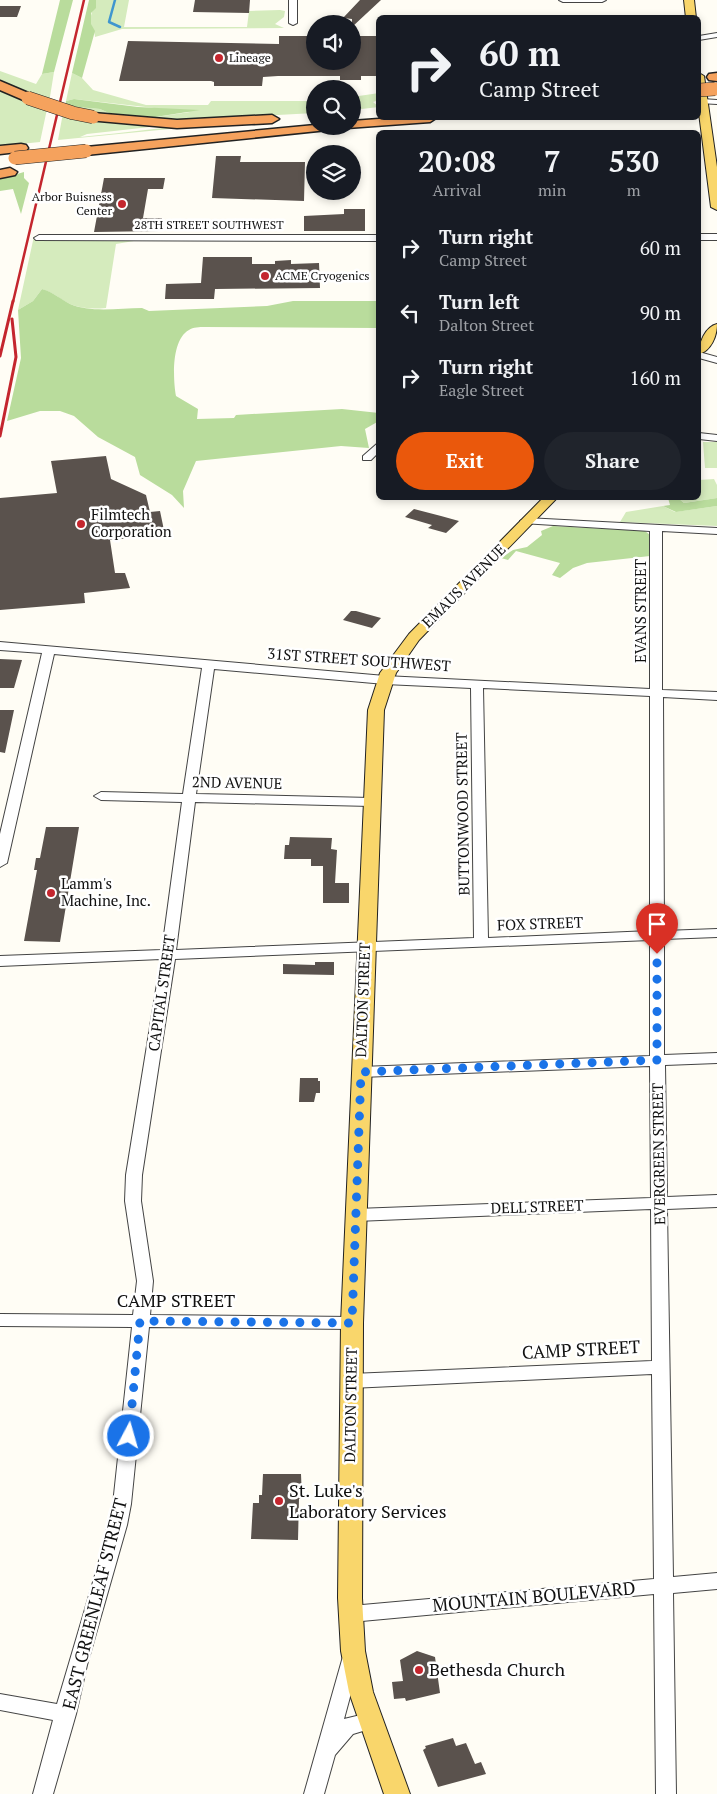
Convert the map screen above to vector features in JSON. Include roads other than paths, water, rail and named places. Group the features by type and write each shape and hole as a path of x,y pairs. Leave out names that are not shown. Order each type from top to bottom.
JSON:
{"highway":[{"path":"701,86 715,82"},
{"path":"0,85 28,98 65,111 93,117 138,122 192,124 306,118"},
{"path":"361,114 376,113"},
{"path":"7,160 85,151 306,119"},
{"path":"361,124 408,120"},
{"path":"7,160 306,130"}],"main road":[{"path":"689,0 691,15"},
{"path":"701,94 712,140 717,207"},
{"path":"701,348 717,328"},
{"name":"EMAUS AVENUE","path":"385,680 395,661 430,618 548,500"},
{"name":"DALTON STREET","path":"385,680 376,710 371,802 352,1323 349,1507 353,1651 369,1721 397,1794"}],"street":[{"path":"293,0 293,23"},
{"path":"563,0 602,0"},
{"path":"701,38 717,35"},
{"path":"701,88 717,102"},
{"name":"28TH STREET SOUTHWEST","path":"39,238 376,238"},
{"path":"701,238 717,238"},
{"path":"701,356 717,360"},
{"path":"701,436 717,438"},
{"path":"367,458 376,448"},
{"path":"526,521 717,531"},
{"name":"EVANS STREET","path":"656,528 657,693"},
{"name":"31ST STREET SOUTHWEST","path":"0,646 385,680 717,696"},
{"path":"0,863 49,650"},
{"name":"CAPITAL STREET","path":"140,1321 144,1281 132,1201 134,1175 168,954 188,798 209,664"},
{"name":"BUTTONWOOD STREET","path":"477,685 481,942"},
{"name":"EVERGREEN STREET","path":"657,693 657,1060 666,1794"},
{"name":"2ND AVENUE","path":"101,796 371,802"},
{"name":"FOX STREET","path":"0,961 717,933"},
{"path":"361,1072 717,1058"},
{"name":"DELL STREET","path":"356,1215 717,1201"},
{"name":"CAMP STREET","path":"0,1320 352,1323"},
{"name":"EAST GREENLEAF STREET","path":"43,1794 77,1668 117,1532 122,1504 140,1321"},
{"name":"CAMP STREET","path":"351,1382 662,1366"},
{"name":"MOUNTAIN BOULEVARD","path":"351,1614 717,1581"},
{"path":"314,1794 353,1651"},
{"path":"0,1702 66,1714"},
{"path":"321,1764 336,1737 347,1726 369,1721"}],"waterway":[{"path":"115,0 109,22 120,27"}],"railway":[{"path":"13,302 84,0"},
{"path":"0,356 13,301"},
{"path":"0,436 16,357 12,319"}],"place":[{"name":"Lineage","path":"219,58"},
{"name":"Arbor Buisness Center","path":"122,204"},
{"name":"ACME Cryogenics","path":"265,276"},
{"name":"Filmtech Corporation","path":"81,524"},
{"name":"Lamm's Machine, Inc.","path":"51,893"},
{"name":"St. Luke's Laboratory Services","path":"279,1501"},
{"name":"Bethesda Church","path":"419,1670"}]}
